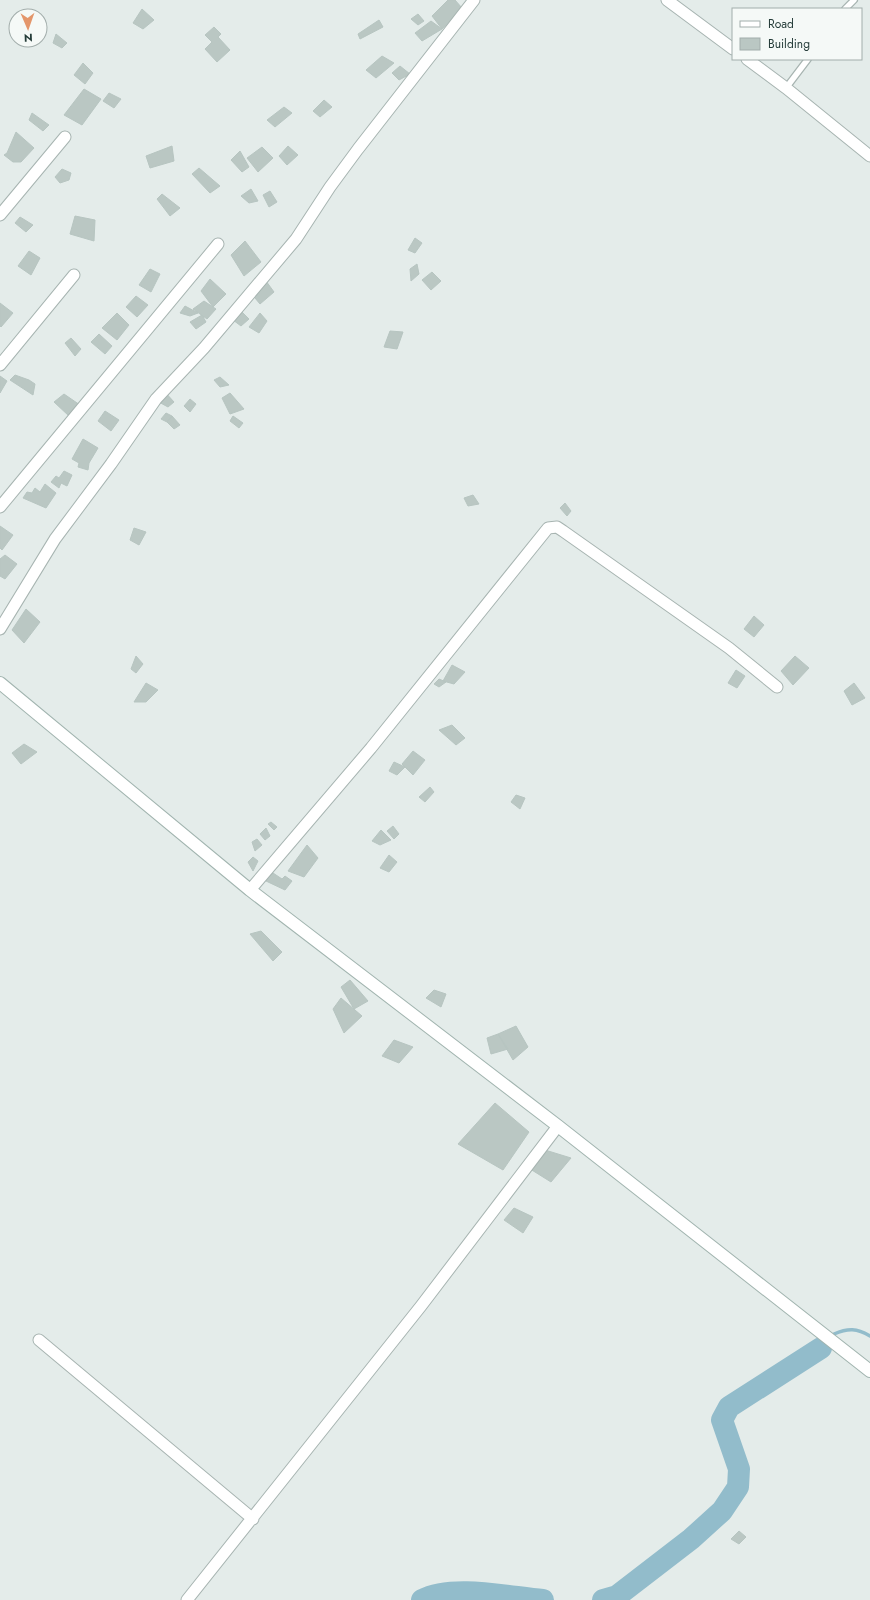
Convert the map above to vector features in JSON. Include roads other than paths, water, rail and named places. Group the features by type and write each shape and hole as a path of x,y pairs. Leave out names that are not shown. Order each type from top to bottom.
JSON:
{"street":[{"path":"0,629 55,539 111,464 156,399 204,348 296,239 330,187 358,149 474,0"},
{"path":"667,0 732,48"},
{"path":"748,60 786,88 870,156"},
{"path":"0,215 65,137"},
{"path":"0,507 218,244"},
{"path":"0,365 74,275"},
{"path":"250,890 371,748 548,528 557,527 563,531 729,648 777,687"},
{"path":"0,683 250,890 558,1126 870,1371"},
{"path":"187,1600 421,1306 558,1126"},
{"path":"39,1340 253,1519"}],"lane":[{"path":"846,8 854,0"},
{"path":"786,88 807,60"}],"waterway":[{"path":"834,1334 848,1330 857,1330 870,1336"},
{"path":"603,1600 617,1596 691,1539 722,1511 738,1487 739,1469 722,1420 729,1407 821,1348"},
{"path":"422,1600 435,1595 465,1592 498,1594 543,1600"}]}
